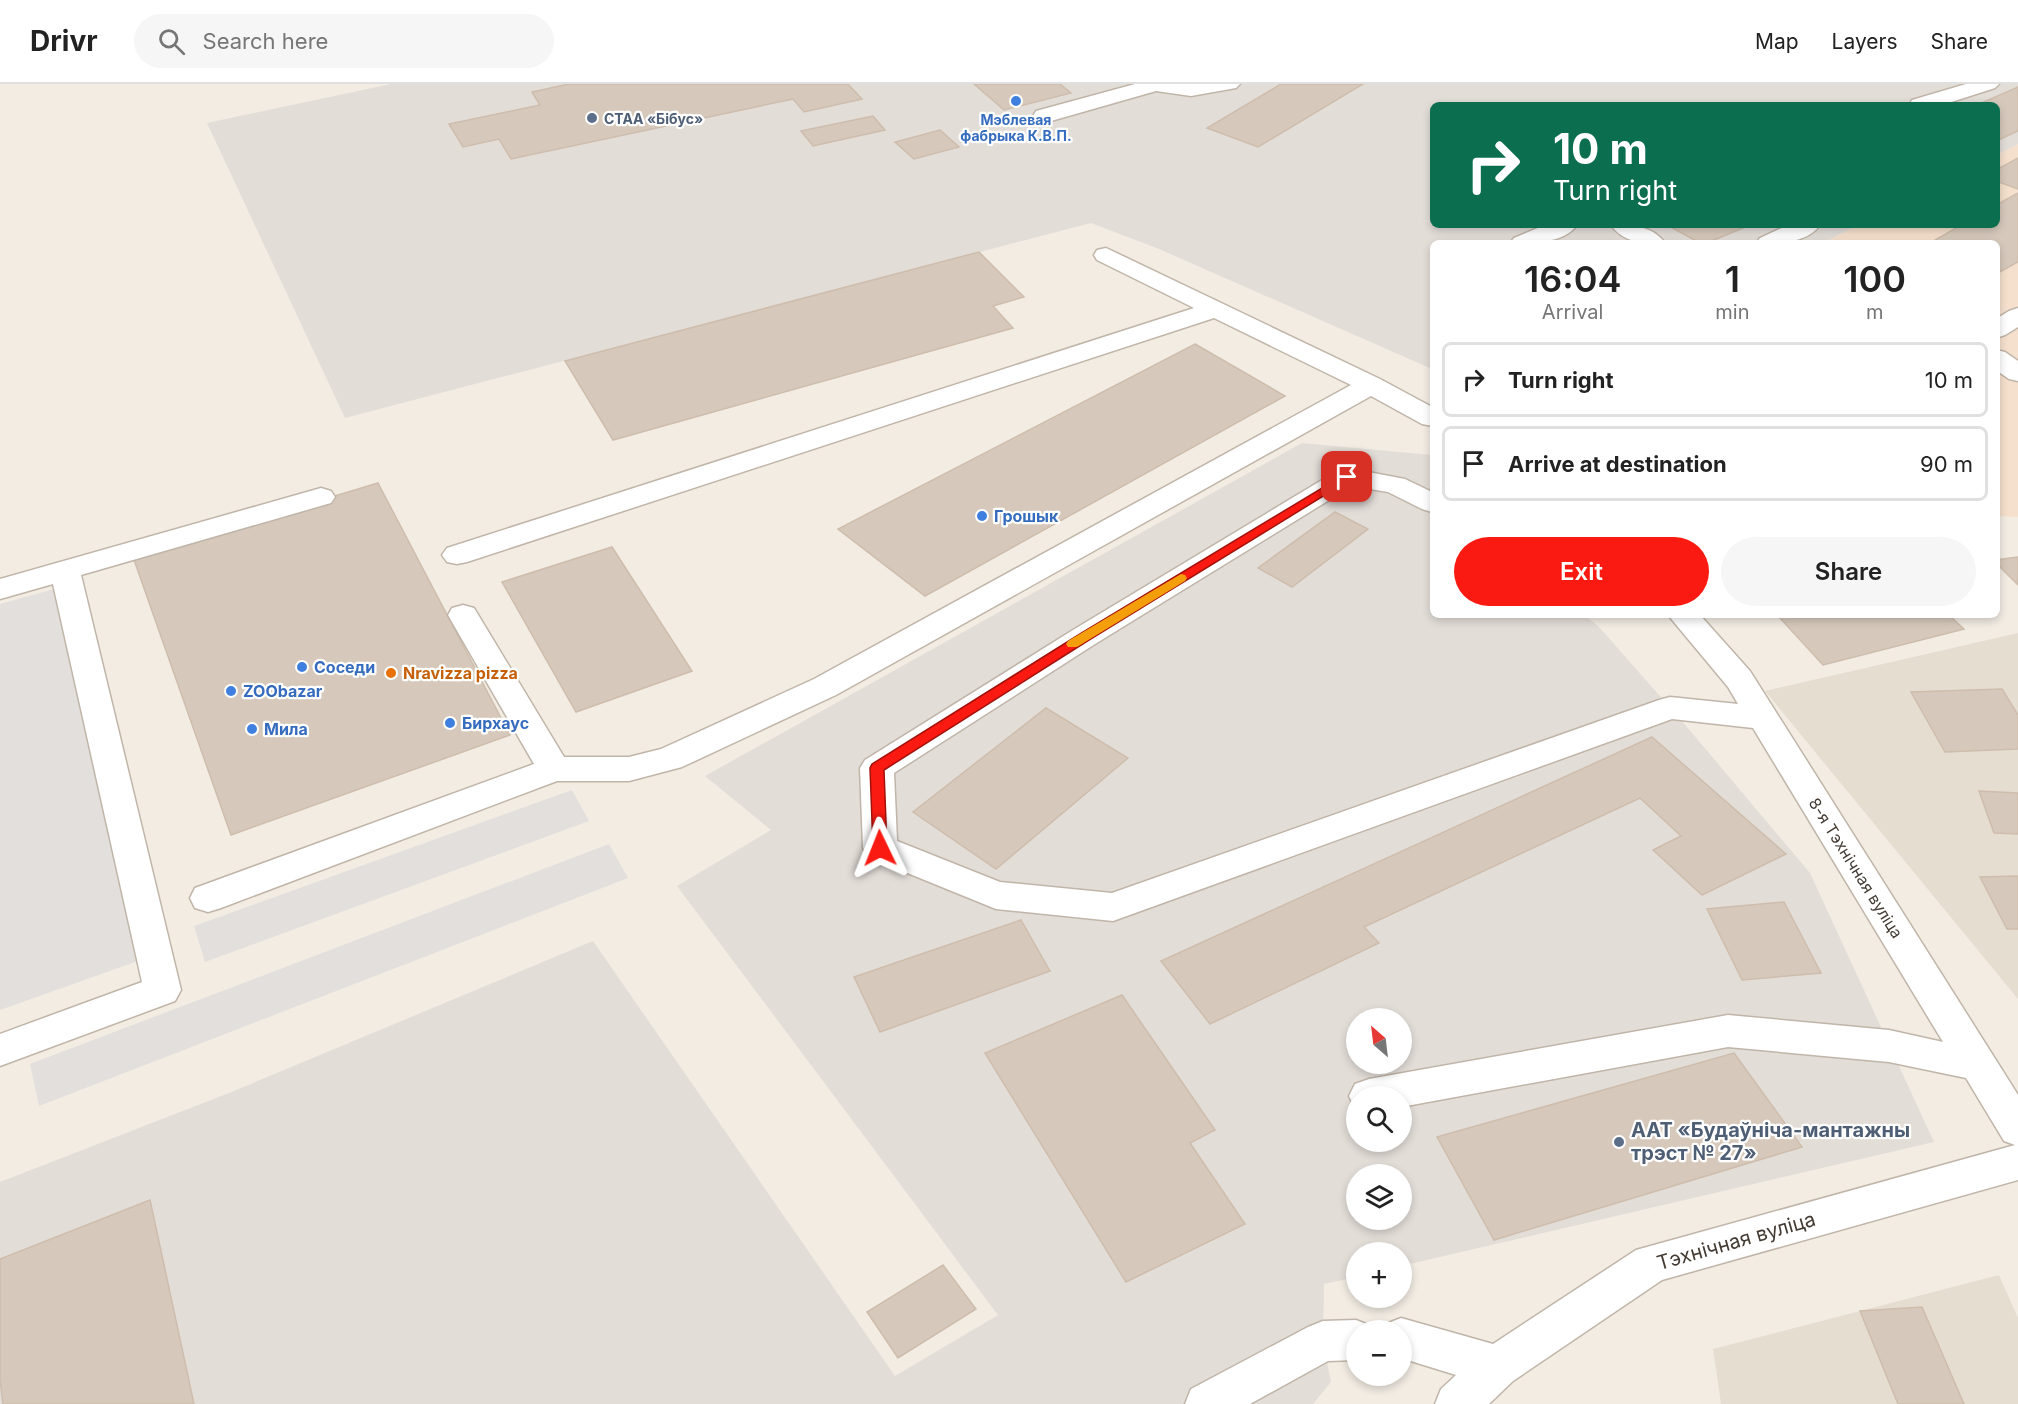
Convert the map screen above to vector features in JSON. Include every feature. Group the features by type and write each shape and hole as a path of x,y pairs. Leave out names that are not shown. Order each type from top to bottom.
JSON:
{"street":[{"path":"1044,116 1154,85 1176,90 1229,84"},
{"path":"1930,102 1988,84"},
{"path":"1529,240 1558,228"},
{"path":"1628,228 1648,240"},
{"path":"1775,240 1801,228"},
{"path":"1106,255 1430,417"},
{"path":"457,555 1215,309"},
{"path":"2000,327 2018,316"},
{"path":"2000,361 2018,373"},
{"path":"208,898 554,769 629,769 670,759 825,687 1371,386"},
{"path":"1430,501 1395,485 1347,477 1084,637 877,768 880,848 996,895 1113,908 1670,708 1762,718"},
{"path":"0,589 321,497"},
{"path":"0,1050 162,990 65,570"},
{"path":"462,615 554,769"},
{"name":"8-я Тэхнічная вуліца","path":"1686,618 1739,679 2018,1129"},
{"path":"1412,1088 1728,1031 1890,1046 1978,1065"},
{"name":"Тэхнічная вуліца","path":"1457,1404 1497,1366 1651,1264 2018,1162"},
{"path":"1207,1404 1323,1341 1346,1340"},
{"path":"1412,1341 1497,1366"}],"shaded area":[{"name":"СТАА «Бібус»","path":"391,84 2018,84 2018,144 2000,153 2000,102 1430,102 1430,228 1852,228 1829,240 1430,240 1430,368 1159,249 1091,223 345,418 207,123"},
{"path":"2018,144 2018,517 2000,516 2000,240 1829,240 1852,228 2000,228 2000,153"},
{"path":"1302,443 1430,455 1430,618 1588,618 1600,628 1810,873 1934,1142 1412,1263 1412,1242 1346,1242 1346,1279 1324,1284 1323,1341 1331,1382 1313,1404 0,1404 0,1182 229,1093 593,941 895,1376 998,1315 677,886 771,830 705,776"},
{"path":"58,588 149,957 0,1010 0,604"},
{"path":"2018,633 2018,999 1765,691"},
{"path":"572,790 589,821 205,962 194,926"},
{"path":"609,844 628,878 39,1106 30,1064"},
{"path":"1999,1275 2018,1318 2018,1404 1721,1404 1713,1349"}],"building":[{"name":"СТАА «Бібус»","path":"569,84 848,84 862,99 804,112 793,99 511,159 499,139 463,147 449,124 540,105 532,92"},
{"name":"Мэблевая фабрыка К.В.П.","path":"974,84 1060,84 1071,93 1004,110"},
{"path":"1281,84 1363,84 1258,147 1207,128"},
{"path":"2018,87 2018,131 2000,139 2000,102 1984,102"},
{"path":"873,116 885,130 813,146 801,131"},
{"path":"940,130 959,147 914,159 895,142"},
{"path":"2018,158 2018,189 2000,182 2000,168"},
{"path":"2018,193 2018,262 2000,272 2000,240 1935,240 1956,228 2000,228 2000,203"},
{"path":"1672,228 1743,228 1714,240 1694,240"},
{"path":"979,252 1024,297 993,306 1013,328 613,440 565,361"},
{"path":"1195,344 1285,396 925,596 838,529"},
{"path":"378,483 510,735 231,835 133,557"},
{"path":"1335,512 1368,529 1292,587 1258,568"},
{"path":"612,547 692,671 576,712 502,582"},
{"path":"2018,557 2018,585 2000,567 2000,559"},
{"path":"1780,618 1952,618 1964,629 1823,665"},
{"path":"2002,689 2018,715 2018,749 1945,752 1911,692"},
{"path":"1046,708 1128,758 996,869 913,812"},
{"path":"1652,737 1786,854 1702,895 1653,850 1681,836 1640,798 1364,927 1379,943 1210,1024 1161,961"},
{"path":"1979,791 2018,793 2018,834 1994,833"},
{"path":"2018,876 2018,929 2007,929 1980,877"},
{"path":"1784,902 1821,973 1742,980 1707,909"},
{"path":"1021,920 1050,971 880,1032 854,977"},
{"path":"1122,995 1215,1130 1190,1143 1245,1224 1126,1282 985,1053"},
{"name":"ААТ «Будаўніча-мантажны трэст № 27»","path":"1734,1053 1802,1147 1494,1240 1437,1137"},
{"path":"150,1200 194,1404 3,1404 0,1380 0,1259"},
{"path":"943,1265 976,1309 898,1358 867,1312"},
{"path":"1922,1307 1964,1404 1898,1404 1860,1311"}],"slow traffic":[{"path":"1073,644 1181,578"}],"place":[{"name":"Мэблевая фабрыка К.В.П.","path":"1016,101"},
{"name":"СТАА «Бібус»","path":"592,118"},
{"name":"Грошык","path":"982,516"},
{"name":"Соседи","path":"302,667"},
{"name":"Nravizza pizza","path":"391,673"},
{"name":"ZOObazar","path":"231,691"},
{"name":"Бирхаус","path":"450,723"},
{"name":"Мила","path":"252,729"},
{"name":"ААТ «Будаўніча-мантажны трэст № 27»","path":"1619,1142"}],"route":[{"path":"880,848 877,768 1084,637 1347,477"}]}
